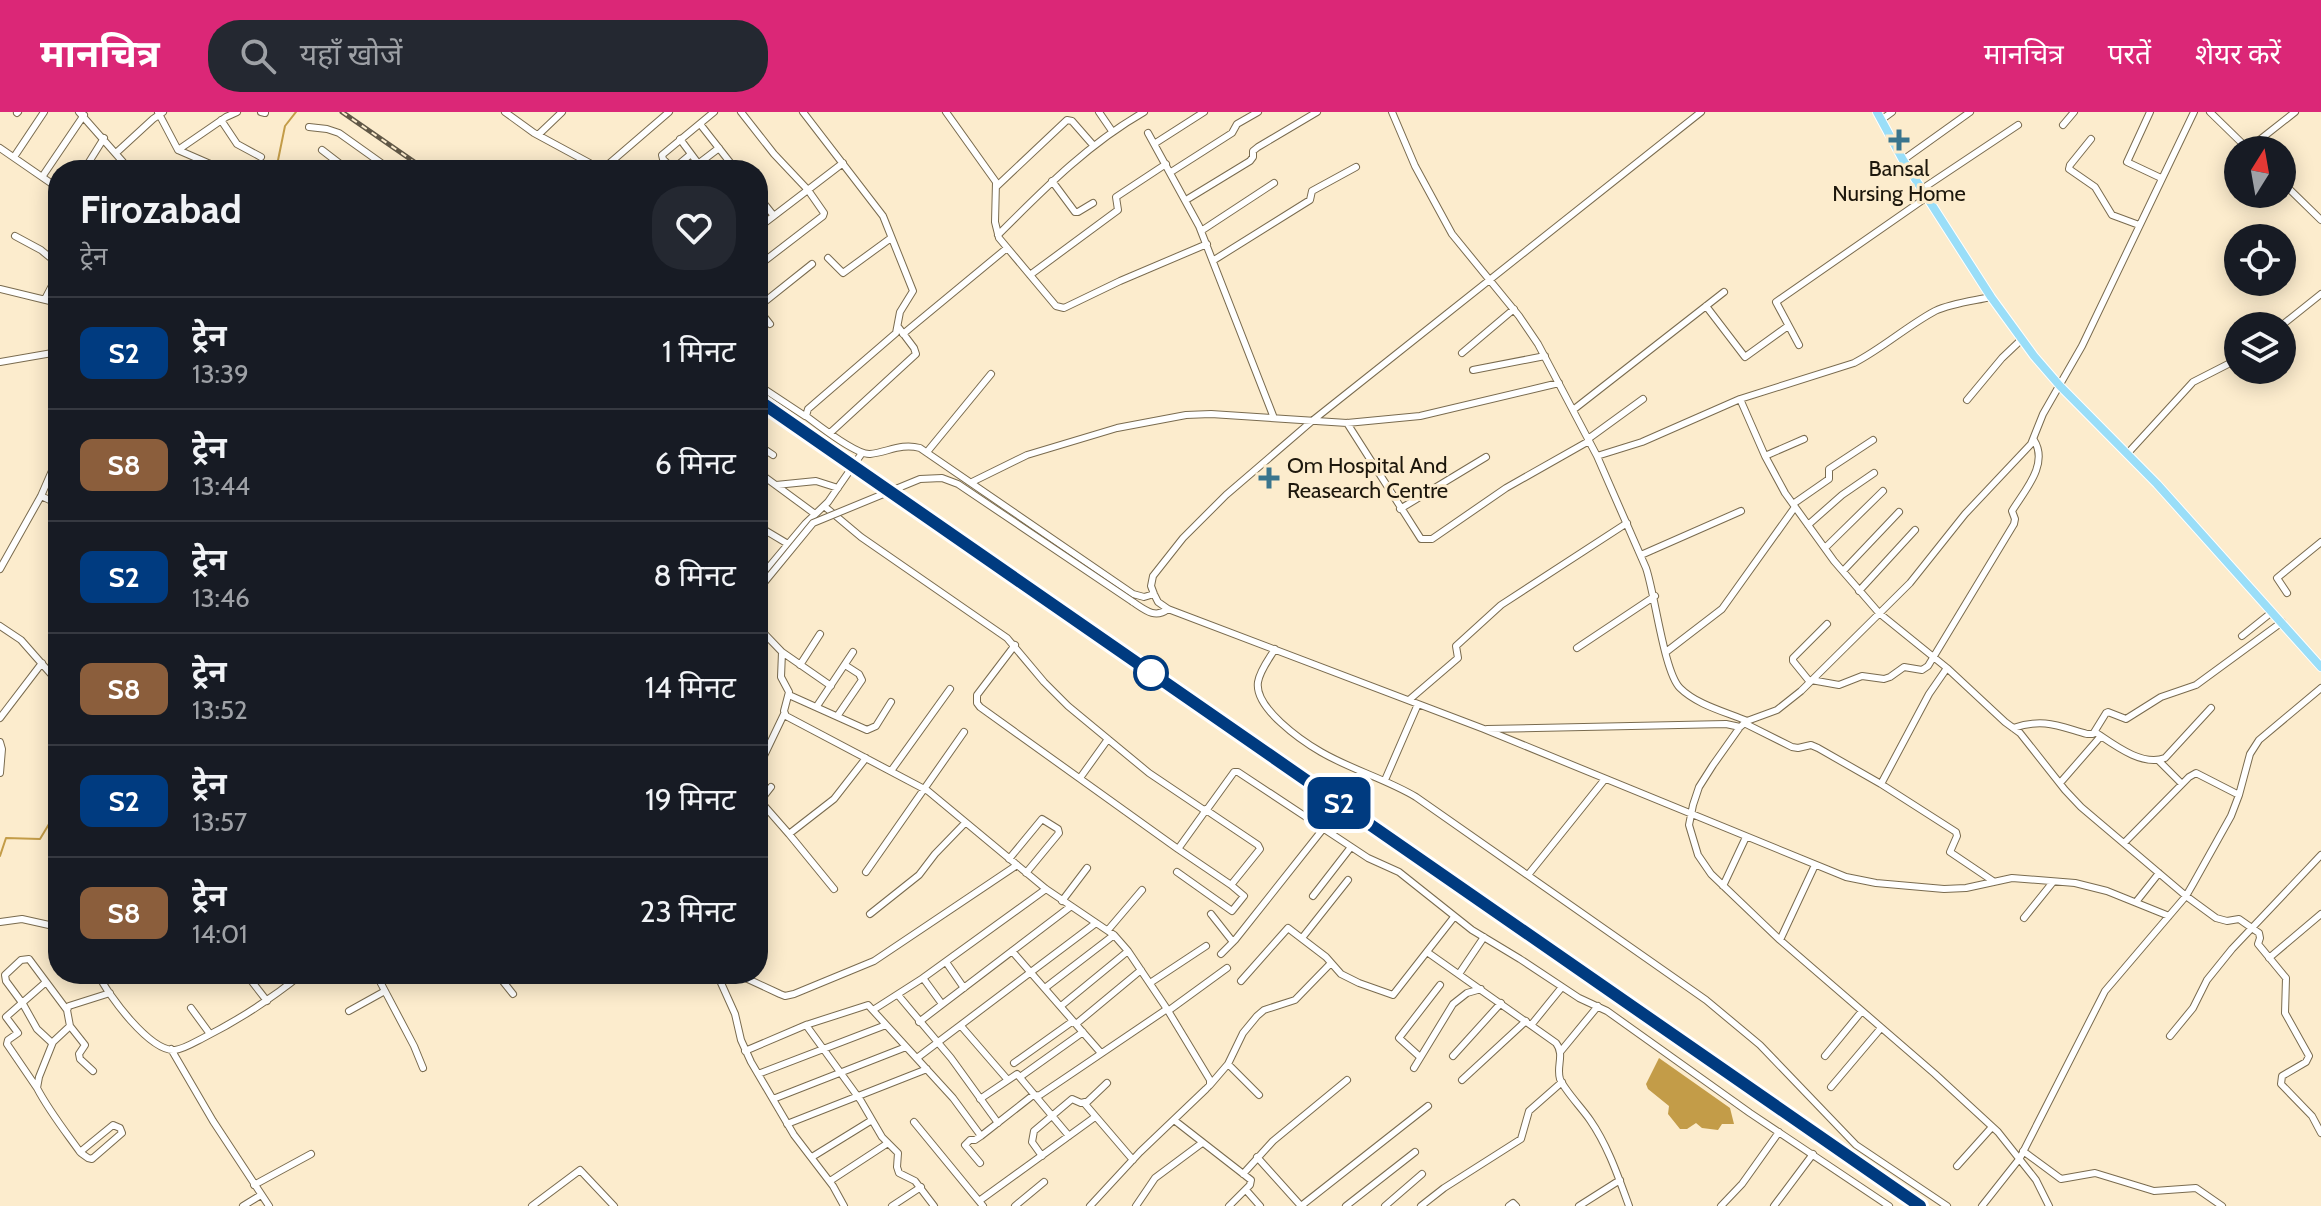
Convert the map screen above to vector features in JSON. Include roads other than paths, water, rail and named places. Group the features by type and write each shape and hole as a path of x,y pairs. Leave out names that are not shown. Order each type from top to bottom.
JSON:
{"main road":[{"path":"1879,116 1903,160 1991,297 2022,339 2060,386 2128,453 2321,667"}],"street":[{"path":"14,157 44,112"},
{"path":"178,150 237,112"},
{"path":"505,112 515,115 538,135 584,160"},
{"path":"538,135 562,112"},
{"path":"664,160 662,155 714,112"},
{"path":"741,112 824,210 823,216 768,258"},
{"path":"815,112 805,115 883,216 913,289 900,312 901,330 916,354 830,433"},
{"path":"946,112 997,186 995,222 998,235 1056,306 1064,308 1207,244"},
{"path":"1099,112 1112,131"},
{"path":"998,235 1093,145 1144,112"},
{"path":"1154,144 1204,112"},
{"path":"1171,172 1232,133 1237,124 1258,112"},
{"path":"1186,200 1250,161 1258,147 1317,112"},
{"path":"1392,112 1437,208 1457,241 1531,331 1597,456 1641,555 1655,596 1672,674 1679,687 1696,699 1795,748 1815,746 1881,784 1956,832 1950,852 1993,882"},
{"path":"1701,112 1312,421 1226,495 1183,538 1153,576 1151,586 1158,602 1168,609 1484,729 1859,881 1958,889 2012,878 2091,886 2169,916"},
{"path":"1879,116 1892,112"},
{"path":"1903,160 1970,112"},
{"path":"2063,125 2074,112"},
{"path":"2150,112 2127,162 2161,178"},
{"path":"1484,729 1744,724 1777,710 1793,698 1910,583 1965,514 2034,440 2043,414 2107,295 2193,115 2183,112"},
{"path":"2210,112 2235,136"},
{"path":"2265,136 2295,112"},
{"path":"116,153 160,113 178,150 201,160"},
{"path":"615,160 668,113"},
{"path":"53,160 82,114 121,160"},
{"path":"221,120 237,144 261,157"},
{"path":"997,186 1067,120 1072,121 1093,145"},
{"path":"700,124 728,160"},
{"path":"1799,345 1776,302 2018,125"},
{"path":"309,127 333,130 377,160"},
{"path":"1148,133 1207,244 1274,418"},
{"path":"90,160 104,138"},
{"path":"680,139 695,160"},
{"path":"2091,139 2069,169 2095,187 2112,215 2139,225"},
{"path":"0,148 48,181"},
{"path":"707,160 719,148"},
{"path":"322,150 335,160"},
{"path":"684,160 691,154"},
{"path":"768,220 843,163"},
{"path":"1030,275 1118,210 1116,197 1166,164"},
{"path":"1214,260 1310,200 1312,191 1356,167"},
{"path":"42,177 48,168"},
{"path":"1052,181 1075,212 1093,203"},
{"path":"1201,231 1274,183"},
{"path":"2296,196 2321,220"},
{"path":"768,208 774,216"},
{"path":"15,236 48,256"},
{"path":"828,258 843,273 891,238"},
{"path":"806,416 808,409 896,333 1007,248"},
{"path":"768,300 812,264"},
{"path":"0,289 48,300"},
{"path":"1573,410 1724,292"},
{"path":"45,299 48,293"},
{"path":"2296,314 2321,294"},
{"path":"1597,456 1642,442 1740,399 1854,363 1933,312 1991,297"},
{"path":"1706,306 1745,357 1788,326"},
{"path":"1462,353 1514,309"},
{"path":"1967,400 2022,339"},
{"path":"0,362 48,354"},
{"path":"1473,370 1545,356"},
{"path":"2128,453 2193,382 2224,366"},
{"path":"927,452 991,374"},
{"path":"972,482 1027,455 1133,424 1199,414 1347,423 1420,416 1559,383"},
{"path":"768,391 862,453 871,454 904,445 920,448 1133,594 1144,597 1154,594"},
{"path":"1347,423 1419,539 1432,539 1506,488 1589,440 1643,399"},
{"path":"1740,399 1765,456 1794,505 1879,613 1947,668 2025,738 2081,807 2186,896 2216,918 2227,921 2239,919 2260,935 2258,944 2286,978 2285,1013 2309,1056 2306,1062 2282,1076 2281,1084 2312,1116 2321,1133"},
{"path":"1765,456 1804,439"},
{"path":"1666,652 1722,609 1794,505 1829,479 1829,469 1873,440"},
{"path":"1827,624 1793,658 1811,681 1839,685 1862,676 1888,678 1904,667 1925,669 1953,628 2014,524 2012,511 2040,462 2040,451 2034,440"},
{"path":"768,452 773,455"},
{"path":"768,568 824,506 862,453"},
{"path":"1400,509 1486,457"},
{"path":"1808,525 1842,495 1874,473"},
{"path":"768,579 813,523 920,479 934,477 958,484 1133,602 1155,614 1168,609"},
{"path":"768,479 815,514"},
{"path":"0,569 48,480"},
{"path":"776,485 816,481 838,488"},
{"path":"1825,548 1883,491"},
{"path":"41,496 48,499"},
{"path":"824,506 861,537 997,630 1015,645 1054,693 1149,773 1260,846 1259,852 1231,885"},
{"path":"1641,555 1741,511"},
{"path":"1843,571 1899,512"},
{"path":"1409,700 1458,658 1456,646 1496,609 1627,523"},
{"path":"1859,591 1915,530"},
{"path":"768,532 788,544"},
{"path":"2287,593 2277,578 2321,542"},
{"path":"0,547 9,550"},
{"path":"1577,648 1655,596"},
{"path":"2242,636 2272,612"},
{"path":"2060,783 2098,734 2106,713 2126,719 2161,697 2196,685 2282,622"},
{"path":"0,626 21,640 48,670"},
{"path":"800,665 820,634"},
{"path":"768,637 782,652 831,686"},
{"path":"1015,645 977,695 977,703 1244,896 1232,911 1177,872"},
{"path":"1275,649 1258,682 1259,691 1272,714 1292,731 1322,753 1416,797 1706,1000 1760,1045 1856,1145 1947,1206"},
{"path":"768,747 784,714 789,695 781,677 782,652"},
{"path":"817,706 853,652"},
{"path":"0,718 42,663"},
{"path":"838,715 862,680 845,665"},
{"path":"1881,784 1929,694 1947,668"},
{"path":"1982,1206 2022,1154 2105,991 2186,896 2231,816 2255,744 2321,688"},
{"path":"891,771 950,689"},
{"path":"789,695 871,730 891,702"},
{"path":"1385,780 1418,704"},
{"path":"2013,728 2030,722 2045,722 2087,734 2098,734 2129,754 2158,760 2165,758 2211,708"},
{"path":"784,714 925,789 1046,889 1111,933 1128,951 1168,1010 1210,1080 1210,1085"},
{"path":"1744,724 1706,775 1690,814 1690,831 1698,855 1711,874 1780,940 2022,1154 2061,1179 2095,1173 2154,1191 2196,1188 2222,1206"},
{"path":"866,872 964,732"},
{"path":"1080,778 1108,739"},
{"path":"0,742 0,773"},
{"path":"789,834 834,799 866,758"},
{"path":"2158,760 2182,784"},
{"path":"1178,849 1235,771 1368,858 1399,872 1454,917 1579,998 1598,1006 1889,1206"},
{"path":"2124,843 2196,773 2239,795"},
{"path":"1528,875 1605,779"},
{"path":"768,791 771,787"},
{"path":"768,812 834,889"},
{"path":"1009,859 1042,819 1058,829 1059,833 1026,873"},
{"path":"870,914 919,875 965,823"},
{"path":"1221,954 1323,829"},
{"path":"1723,886 1746,837"},
{"path":"1313,896 1351,847"},
{"path":"2170,1036 2197,1003 2213,972 2321,855"},
{"path":"758,984 780,994 794,994 874,961 1017,865"},
{"path":"1780,940 1815,865"},
{"path":"1062,901 1087,868"},
{"path":"2136,902 2159,873"},
{"path":"1302,938 1348,880"},
{"path":"2024,918 2053,882"},
{"path":"873,1010 946,962 1046,889"},
{"path":"1045,988 1111,933 1142,890"},
{"path":"919,1022 1070,907"},
{"path":"1211,914 1233,942"},
{"path":"2269,958 2321,914"},
{"path":"1241,981 1286,928 1348,978 1393,995 1454,917"},
{"path":"0,922 22,919 48,925"},
{"path":"917,1058 1096,923"},
{"path":"1459,974 1484,937"},
{"path":"1150,983 1206,946"},
{"path":"1012,951 1101,1053"},
{"path":"1061,1006 1128,951"},
{"path":"1427,952 1551,1038 1561,1051"},
{"path":"53,1042 40,1033 5,978 21,960 29,959 67,1010 70,1026 85,1045 79,1054 80,1059 93,1071"},
{"path":"946,962 964,988"},
{"path":"1090,1206 1210,1085 1228,1064 1243,1033 1260,1012 1295,1000 1331,963"},
{"path":"980,1163 965,1144 981,1136 1033,1095 1040,1095 1227,968"},
{"path":"1014,1063 1075,1022 1141,970"},
{"path":"923,978 942,1004"},
{"path":"0,1047 18,1033 6,1016 46,982"},
{"path":"104,984 147,1036 159,1047 171,1049 184,1047 210,1034 267,1001 289,984"},
{"path":"254,984 267,1001"},
{"path":"381,984 423,1068"},
{"path":"505,984 513,994"},
{"path":"722,984 735,1014 745,1051 787,1124 830,1181 844,1206"},
{"path":"1420,1057 1399,1036 1440,985"},
{"path":"1462,1080 1529,1022 1562,987"},
{"path":"1414,1068 1453,1004 1467,993 1481,989"},
{"path":"349,1011 385,991"},
{"path":"67,1010 72,1005 110,993"},
{"path":"898,995 998,1123"},
{"path":"1453,1056 1501,1003"},
{"path":"745,1051 866,1004 953,1098 981,1136"},
{"path":"1598,1006 1561,1051 1560,1073 1562,1082 1606,1146 1629,1206"},
{"path":"191,1008 210,1034"},
{"path":"1825,1056 1862,1011"},
{"path":"806,1025 899,1156 899,1173 921,1187 934,1206"},
{"path":"758,1074 886,1025"},
{"path":"37,1088 53,1042 70,1026"},
{"path":"961,1026 1007,1079"},
{"path":"1831,1087 1881,1028"},
{"path":"1020,1077 1083,1032"},
{"path":"7,1042 80,1152 88,1158 95,1157 122,1135 122,1131 113,1125 80,1152"},
{"path":"773,1099 906,1047"},
{"path":"171,1049 269,1206"},
{"path":"1228,1064 1259,1095"},
{"path":"787,1124 927,1069"},
{"path":"980,1099 1015,1074 1069,1136"},
{"path":"1243,1174 1257,1157 1347,1080"},
{"path":"1421,1206 1522,1138 1529,1111 1562,1082"},
{"path":"1042,1156 1033,1143 1034,1131 1074,1098 1085,1102 1107,1083"},
{"path":"1085,1102 1133,1160"},
{"path":"1257,1157 1301,1206 1428,1106"},
{"path":"914,1122 981,1204 1095,1117"},
{"path":"812,1157 872,1120"},
{"path":"1174,1120 1252,1181 1229,1206"},
{"path":"1957,1166 1992,1127"},
{"path":"1721,1206 1742,1184 1779,1132"},
{"path":"830,1181 888,1143"},
{"path":"1136,1206 1155,1178 1202,1143"},
{"path":"1346,1206 1415,1152"},
{"path":"254,1185 311,1154"},
{"path":"1774,1206 1813,1154"},
{"path":"2022,1154 2049,1206"},
{"path":"532,1206 580,1170 614,1206"},
{"path":"1385,1206 1422,1174"},
{"path":"1583,1205 1620,1180"},
{"path":"1015,1206 1044,1182"},
{"path":"892,1206 921,1187"},
{"path":"1246,1190 1260,1206"},
{"path":"243,1206 261,1195"},
{"path":"1509,1206 1513,1203 1516,1206"}],"waterway":[{"path":"278,160 285,126 296,112"},
{"path":"0,856 6,838 40,839 48,826"}],"railway":[{"path":"342,112 412,160"},
{"path":"768,407 1920,1206"}],"train":[{"name":"S2","path":"768,407 1920,1206"}],"place":[{"name":"Bansal Nursing Home","path":"1899,140"},
{"name":"Om Hospital And Reasearch Centre","path":"1269,478"}]}
